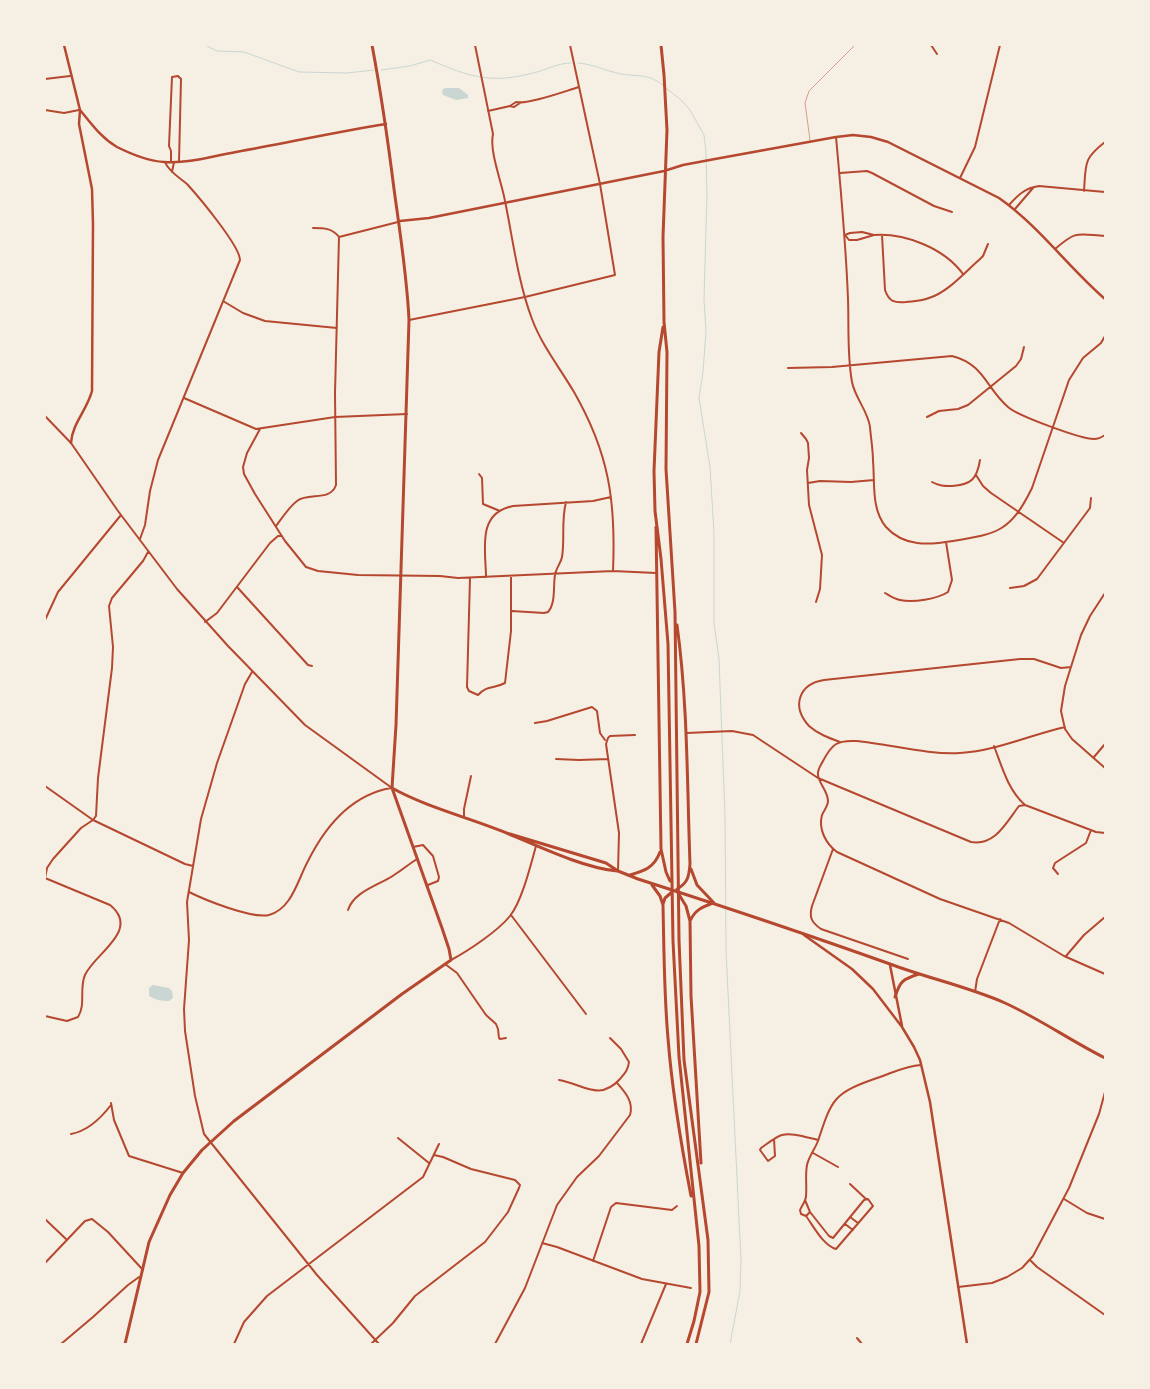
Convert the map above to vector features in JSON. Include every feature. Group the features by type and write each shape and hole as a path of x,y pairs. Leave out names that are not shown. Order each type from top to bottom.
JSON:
{"main road":[{"path":"125,1344 152,1232 183,1173 210,1141 234,1120 360,1025 451,960 449,949 392,788 402,576 409,320 400,221 372,45"},
{"path":"661,45 667,130 664,171 664,322 667,352 666,469 676,612 683,668 690,864 689,876 684,885 665,898 663,906"},
{"path":"664,322 659,352 654,471 661,849 666,872 686,906 690,921 691,996 702,1182"},
{"path":"656,511 662,559 668,644 673,941 679,1057 699,1246 700,1292 687,1344"},
{"path":"676,612 677,840 684,1060 702,1182 708,1240 709,1292 696,1344"},
{"path":"392,788 510,834 606,863 630,876 849,948 890,964 1006,1003 1105,1058"},
{"path":"510,834 536,846 603,870 618,871"},
{"path":"630,876 648,869 654,864 661,849"},
{"path":"690,864 697,885 716,904"},
{"path":"650,883 660,896 663,906 666,1005 671,1066 682,1148 695,1216"},
{"path":"690,921 693,914 701,908 716,904"},
{"path":"895,997 902,980 919,974"}],"street":[{"path":"64,45 70,76 80,110 79,124 92,189 93,224 93,380 89,401 73,432 71,444"},
{"path":"475,45 493,134 491,140 493,153 506,202 525,297 540,338 573,391 594,433 608,476 613,522 613,571"},
{"path":"409,320 525,297 614,275 600,184 570,45"},
{"path":"931,45 936,54"},
{"path":"959,177 975,147 1000,45"},
{"path":"45,79 70,76"},
{"path":"172,172 172,151 169,146 172,78 175,76 181,79 180,162"},
{"path":"488,111 580,87"},
{"path":"45,110 64,113 80,110"},
{"path":"80,110 101,136 109,142 129,153 166,162 180,162 386,124"},
{"path":"340,237 400,221 429,218 600,184 715,158 836,137 862,136 888,142 959,177 1015,209 1105,299"},
{"path":"836,137 845,235 851,366 854,387 869,423 876,508 888,529 904,540 923,544 976,538 993,533 1008,523 1032,488 1052,426 1072,376 1083,358 1101,343 1105,336"},
{"path":"1084,191 1088,157 1105,142"},
{"path":"139,540 158,460 239,264 240,256 227,235 203,204 188,186 167,167 166,162"},
{"path":"840,172 867,171 934,206 952,212"},
{"path":"1009,205 1020,193 1029,187 1105,192"},
{"path":"1015,209 1033,187"},
{"path":"276,526 298,500 325,495 334,490 337,465 335,417 340,237 328,228 313,228"},
{"path":"845,235 862,232 874,235 901,236 935,250 951,260 963,274"},
{"path":"1055,249 1070,236 1078,234 1105,236"},
{"path":"845,235 849,240 857,240 874,235"},
{"path":"882,235 885,290 886,295 892,302 907,302 930,298 946,289 983,256 988,244"},
{"path":"223,302 243,313 265,321 337,328"},
{"path":"927,416 944,410 964,407 1016,366 1021,359 1024,347"},
{"path":"788,368 851,366 952,356 962,358 972,364 1010,409 1077,436 1096,439 1105,435"},
{"path":"184,398 253,428 260,429 335,417 407,414"},
{"path":"45,416 71,444 139,540 177,589 252,672 317,736 392,788"},
{"path":"260,429 244,460 244,474 254,494 282,536 303,564 314,570 358,576 470,578 613,571 656,573"},
{"path":"801,433 808,444 809,506 822,562 820,589 816,602"},
{"path":"932,482 938,486 960,486 970,482 976,475 980,460"},
{"path":"479,474 482,478 483,504 500,511"},
{"path":"976,475 982,486 1064,543"},
{"path":"808,483 874,480"},
{"path":"486,577 485,533 490,522 500,511 513,506 593,501 611,497"},
{"path":"1010,588 1024,586 1036,578 1090,508 1092,498"},
{"path":"512,611 548,612 551,609 555,574 562,559 563,521 566,502"},
{"path":"45,620 58,592 121,515"},
{"path":"206,622 215,616 270,544 278,536 282,536"},
{"path":"885,593 894,598 907,601 937,598 948,592 952,580 946,542"},
{"path":"45,1016 67,1021 78,1017 81,1011 85,976 104,950 118,936 120,924 118,913 110,905 45,878 47,868 53,859 84,825 96,816 96,794 112,668 113,647 109,606 112,598 143,561 148,552"},
{"path":"470,578 468,689 478,695 486,688 497,687 505,683 512,611 511,576"},
{"path":"237,587 308,665 312,666"},
{"path":"1105,593 1084,629 1062,698 1065,727 1072,739 1105,768"},
{"path":"840,742 817,732 803,718 799,705 801,694 810,684 824,680 1020,659 1034,659 1061,668 1071,667"},
{"path":"252,672 245,684 217,763 201,819 186,910 189,947 184,1009 185,1032 202,1128 210,1141 309,1266 379,1344"},
{"path":"535,723 592,707 597,711 600,733 606,742 619,833 618,871"},
{"path":"1065,727 972,752 938,753 866,742 848,740 840,742 826,753 818,771 818,778 828,802 821,823 826,841 833,849 886,876 933,896 1000,919 1066,956 1105,974"},
{"path":"686,733 746,733 759,738 818,778 971,842 979,843 995,836 1019,806 1025,805"},
{"path":"606,742 610,736 635,734"},
{"path":"1093,758 1105,744"},
{"path":"994,746 1010,786 1025,805 1091,830 1105,833"},
{"path":"556,759 608,759"},
{"path":"464,817 464,808 471,776"},
{"path":"45,786 93,820 185,864 193,866"},
{"path":"188,892 246,913 263,915 278,911 290,897 307,861 330,825 352,804 381,790 392,788"},
{"path":"1058,874 1053,868 1055,863 1084,845 1091,830"},
{"path":"413,847 422,844 434,859 439,880 426,886"},
{"path":"451,960 499,927 511,915 536,846"},
{"path":"833,849 813,902 810,918 814,924 821,929 908,959"},
{"path":"348,910 352,903 367,890 417,859"},
{"path":"511,915 586,1014"},
{"path":"1066,956 1091,928 1105,917"},
{"path":"975,992 1000,919"},
{"path":"800,933 852,969 872,989 902,1027 914,1047 921,1065 930,1102 968,1344"},
{"path":"445,964 457,973 486,1015 496,1024 500,1040 506,1038"},
{"path":"890,964 902,1027"},
{"path":"559,1080 595,1092 617,1083 626,1072 628,1062 622,1049 610,1038"},
{"path":"850,1184 866,1199 871,1201 873,1206 838,1248 834,1249 823,1239 806,1216 801,1214 800,1210 805,1200 808,1160 813,1153 830,1108 845,1091 908,1066 921,1065"},
{"path":"495,1344 525,1288 557,1205 577,1177 599,1156 630,1115 632,1110 630,1100 617,1083"},
{"path":"958,1287 1002,1280 1017,1272 1030,1260 1064,1199 1099,1114 1105,1092"},
{"path":"72,1134 85,1129 101,1116 111,1104 114,1120 129,1156 183,1173"},
{"path":"774,1139 775,1156 768,1161 760,1150 774,1139 786,1133 818,1140"},
{"path":"398,1138 429,1163"},
{"path":"234,1344 244,1322 267,1296 309,1266 423,1177 439,1144"},
{"path":"813,1153 838,1167"},
{"path":"371,1344 393,1323 415,1296 485,1242 508,1212 520,1185 515,1180 472,1169 434,1155"},
{"path":"805,1200 810,1212 831,1238 834,1237 866,1199"},
{"path":"1064,1199 1088,1213 1105,1219"},
{"path":"593,1261 610,1210 614,1204 621,1202 672,1210 677,1206"},
{"path":"806,1216 810,1212"},
{"path":"850,1217 858,1224"},
{"path":"45,1219 67,1240"},
{"path":"45,1263 85,1221 94,1219 143,1270"},
{"path":"845,1224 853,1230"},
{"path":"542,1243 642,1279 691,1288"},
{"path":"1030,1260 1037,1267 1105,1315"},
{"path":"60,1344 141,1276"},
{"path":"641,1344 666,1284"},
{"path":"857,1338 862,1344"}],"lane":[{"path":"810,141 805,103 809,91 855,45"}],"shaded area":[{"path":"459,88 468,95 468,98 456,100 443,95 443,89"},
{"path":"153,985 169,988 172,991 173,998 169,1001 164,1001 149,996 149,988"}],"waterway":[{"path":"205,45 217,51 244,52 299,72 347,73 374,70"},
{"path":"381,70 410,66 430,60 457,71 480,77 504,78 571,63"},
{"path":"578,63 621,74 647,77 663,85"},
{"path":"666,88 690,110 704,135 706,152 707,194 704,299 706,331 699,398 710,467 714,533 714,623 719,659 725,816 726,951 741,1260 740,1291 730,1344"}]}
